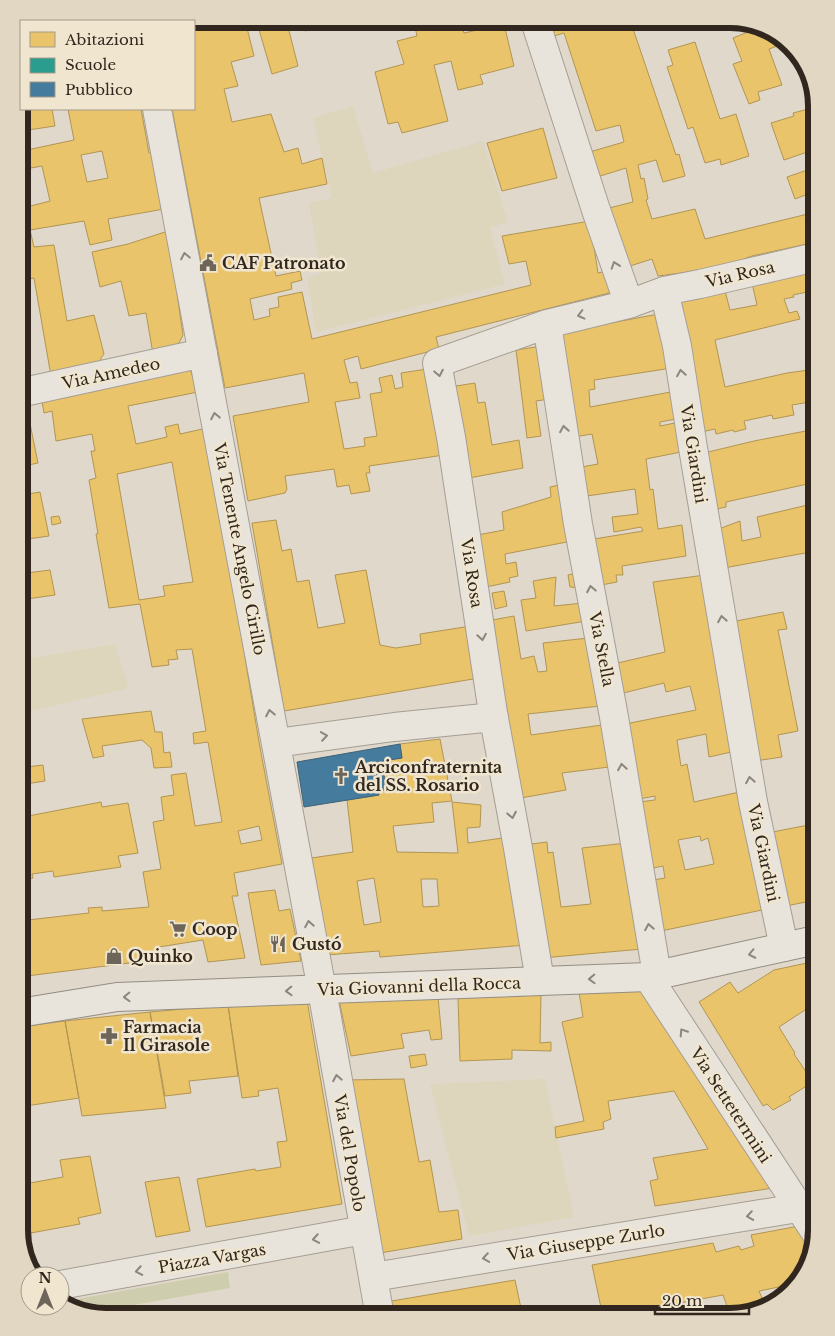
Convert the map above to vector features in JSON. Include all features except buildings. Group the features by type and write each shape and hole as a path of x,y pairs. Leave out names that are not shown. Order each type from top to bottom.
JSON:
{"street":[{"path":"537,28 628,304 664,291"},
{"name":"Via Tenente Angelo Cirillo","path":"157,110 322,990"},
{"name":"Via Rosa","path":"664,291 808,259"},
{"name":"Via Giardini","path":"664,291 677,346 753,802 784,947"},
{"name":"Via Rosa","path":"540,981 494,717 451,437 437,363 547,324 628,304"},
{"name":"Via Stella","path":"547,324 578,524 614,717 652,976"},
{"name":"Via Amedeo","path":"28,391 204,353"},
{"path":"276,743 394,727 494,717"},
{"name":"Via Giovanni della Rocca","path":"28,1011 117,998 652,976 808,942"},
{"name":"Via Settetermini","path":"652,976 808,1222"},
{"name":"Via del Popolo","path":"322,990 378,1308"},
{"name":"Via Giuseppe Zurlo","path":"373,1277 798,1208"},
{"name":"Piazza Vargas","path":"70,1284 364,1230"}],"shaded area":[{"path":"353,106 373,173 483,141 508,222 490,228 505,284 316,332 307,278 321,273 309,203 332,198 313,118"},
{"path":"115,644 129,688 28,712 28,658"},
{"path":"545,1079 574,1217 469,1236 430,1084"}],"green space":[{"path":"228,1272 230,1288 116,1308 90,1307 71,1300"}],"place":[{"name":"CAF Patronato","path":"208,263"},
{"name":"Arciconfraternita del SS. Rosario","path":"341,776"},
{"name":"Coop","path":"178,929"},
{"name":"Gustó","path":"278,944"},
{"name":"Quinko","path":"114,956"},
{"name":"Farmacia Il Girasole","path":"109,1036"}]}
